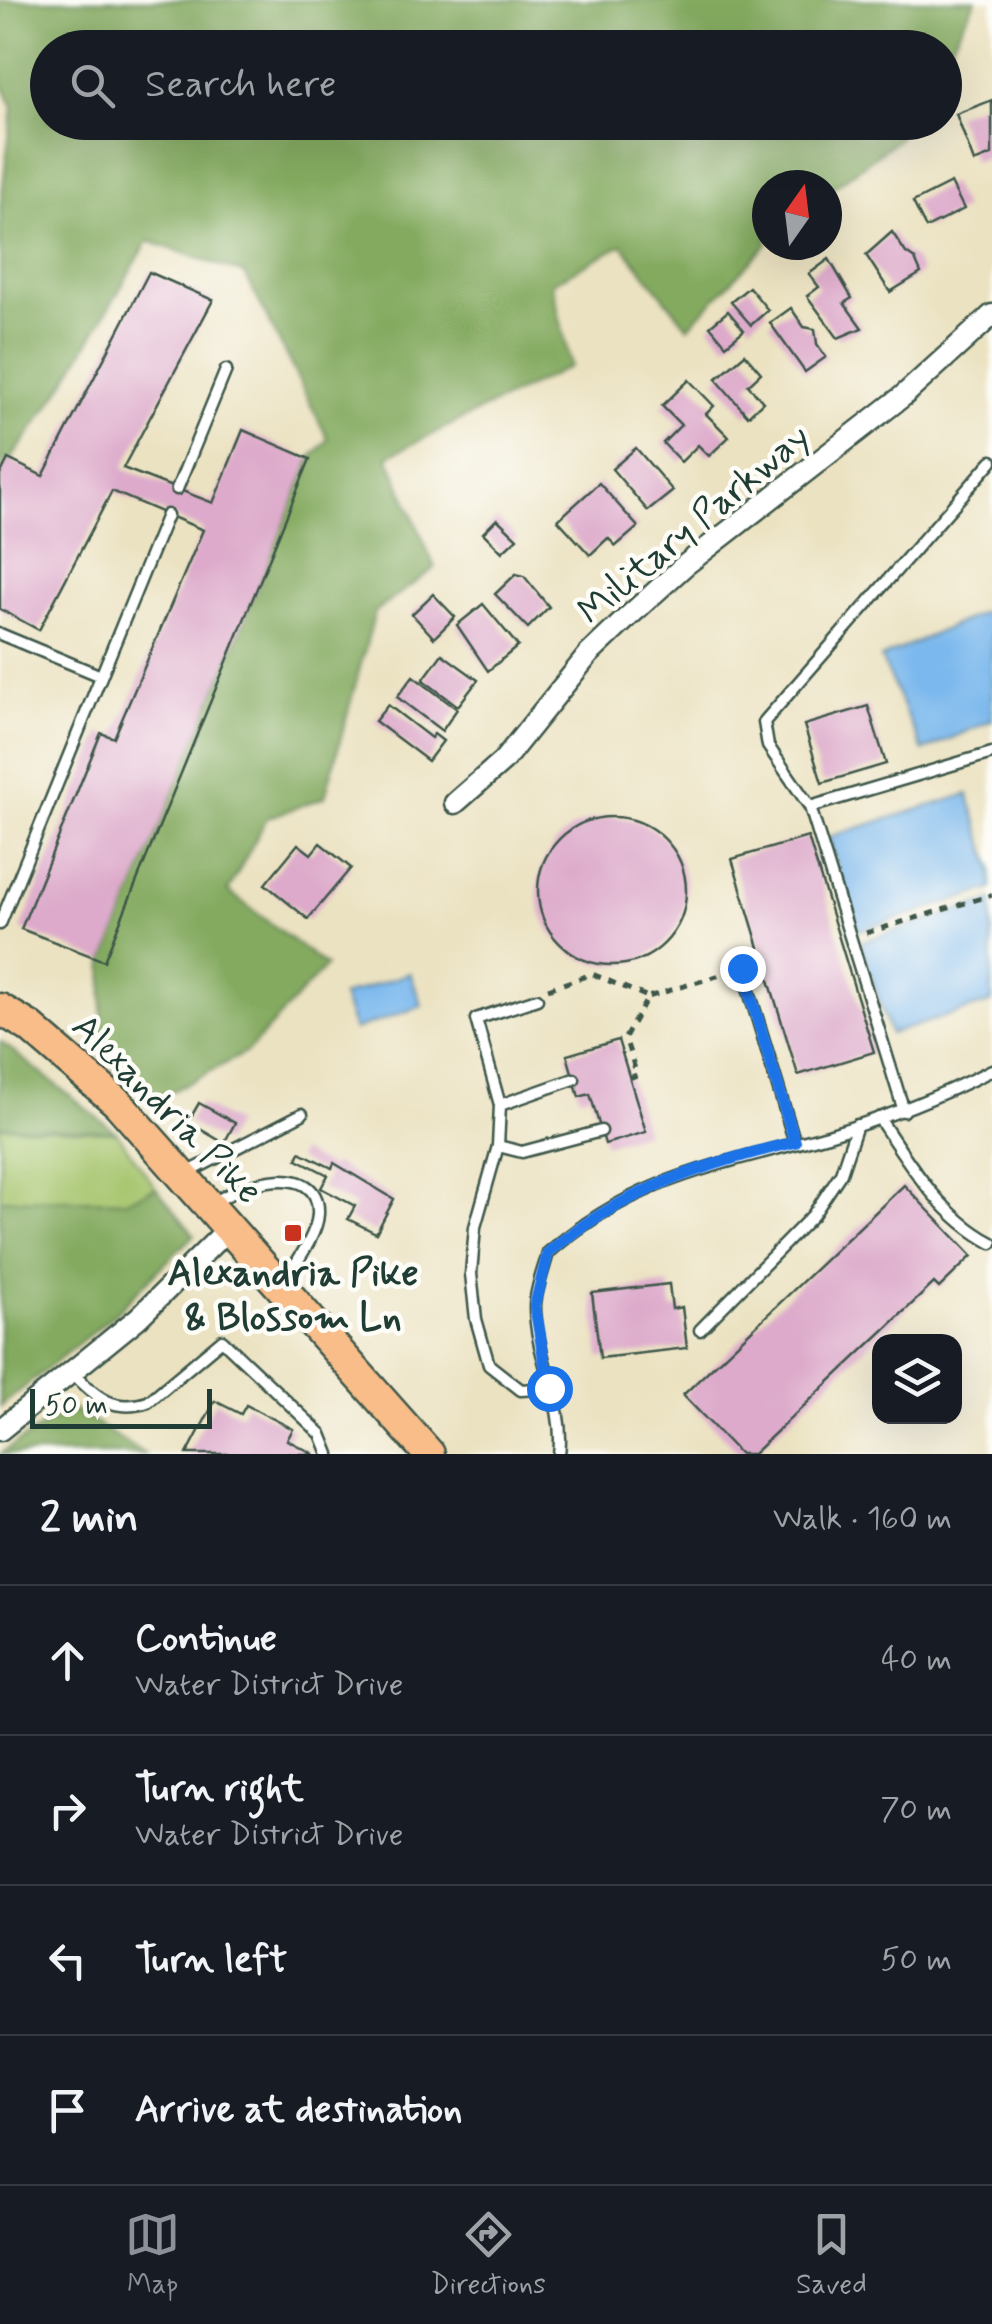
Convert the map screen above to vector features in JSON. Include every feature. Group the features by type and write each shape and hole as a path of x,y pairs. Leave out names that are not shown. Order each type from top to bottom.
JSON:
{"main road":[{"name":"Alexandria Pike","path":"0,1010 30,1027 81,1069 186,1174 429,1454"}],"street":[{"name":"Military Parkway","path":"455,803 503,761 590,654 684,566 879,415 992,315"},
{"path":"0,1430 73,1374 221,1217"}],"lane":[{"path":"178,489 226,370"},
{"path":"904,1111 810,807 768,746 764,722 770,710 992,462"},
{"path":"0,924 167,515"},
{"path":"0,634 101,676"},
{"path":"810,807 992,752"},
{"path":"742,968 795,1142"},
{"path":"537,999 476,1019 500,1105 498,1146 475,1227 471,1274 476,1319 489,1365 521,1390 549,1388"},
{"path":"559,1454 562,1430 549,1388 535,1306 548,1253 621,1200 734,1156 825,1136 904,1111 992,1070"},
{"path":"500,1105 574,1079"},
{"path":"186,1174 302,1114"},
{"path":"879,1118 922,1184 973,1233 992,1242"},
{"path":"700,1330 813,1214 841,1174 857,1126"},
{"path":"498,1146 522,1152 601,1131"},
{"path":"221,1217 227,1191 274,1178 310,1190 317,1200 318,1218 282,1287"},
{"path":"73,1374 103,1402 132,1407 148,1402 222,1340 321,1434 329,1454"}],"path":[{"path":"849,938 992,895"},
{"path":"537,999 548,988 592,974 648,997 742,968"},
{"path":"629,1078 637,1075 625,1038 648,997"}],"green space":[{"path":"0,0 976,0 959,30 30,30 30,140 897,140 842,181 842,170 752,170 752,260 688,327 622,245 552,283 571,366 388,456 435,568 375,612 325,797 267,818 228,891 326,966 247,1052 152,1102 100,1053 104,961 310,459 328,439 245,274 148,241 63,386 0,475 0,208 13,107 0,81"},
{"path":"0,1041 116,1132 0,1126"},
{"path":"0,1126 116,1132 156,1188 126,1201 0,1199"},
{"path":"156,1188 194,1235 111,1317 0,1407 0,1199 126,1201"},
{"path":"71,1408 144,1454 0,1454"}],"water":[{"path":"992,608 992,720 923,751 881,658"},
{"path":"968,794 992,868 992,889 858,931 828,837"},
{"path":"992,900 992,1002 890,1034 860,942"},
{"path":"410,973 422,1006 354,1030 342,996"}],"building":[{"path":"992,100 992,155 974,162 962,130 962,112"},
{"path":"951,183 964,209 926,228 913,202"},
{"path":"892,232 915,259 921,273 890,292 866,255"},
{"path":"830,260 852,298 844,303 862,328 838,338 807,296 819,287 809,274"},
{"path":"149,272 213,300 123,468 213,503 243,430 310,459 104,961 21,929 101,733 114,738 203,530 112,491 39,630 0,609 0,475 8,459 43,476"},
{"path":"749,287 768,310 751,325 731,302"},
{"path":"791,308 804,327 815,329 817,344 826,357 805,372 770,323"},
{"path":"728,311 744,330 726,345 710,326"},
{"path":"745,354 761,373 748,385 763,402 748,416 716,379"},
{"path":"689,380 714,406 706,414 729,437 709,456 698,445 681,462 663,443 681,425 662,406"},
{"path":"636,448 673,491 648,511 612,469"},
{"path":"599,483 638,527 616,546 608,538 590,555 558,520"},
{"path":"497,519 517,538 502,552 483,533"},
{"path":"516,574 524,576 549,607 528,628 495,594"},
{"path":"433,594 455,617 434,638 412,614"},
{"path":"483,604 518,646 488,671 457,625"},
{"path":"442,654 478,680 458,706 423,680"},
{"path":"413,676 457,709 442,731 397,697"},
{"path":"388,705 431,738 434,734 443,741 428,761 375,721"},
{"path":"868,706 886,764 822,783 804,725"},
{"path":"612,817 640,823 664,839 680,863 686,891 680,919 664,943 640,959 612,965 584,959 560,943 544,919 538,891 544,863 560,839 584,823"},
{"path":"808,837 874,1052 798,1075 732,859"},
{"path":"320,843 351,868 308,919 265,884 298,844 311,854"},
{"path":"618,1040 646,1132 605,1144 590,1094 579,1097 567,1055"},
{"path":"199,1103 235,1123 224,1143 188,1122"},
{"path":"300,1152 332,1168 334,1163 394,1199 376,1233 348,1219 355,1206 321,1188 328,1175 297,1159"},
{"path":"904,1185 972,1256 939,1288 934,1283 880,1334 872,1334 872,1342 753,1454 740,1454 683,1395"},
{"path":"669,1284 672,1309 682,1307 687,1348 600,1358 592,1293"},
{"path":"215,1401 241,1414 246,1405 293,1429 287,1440 314,1454 187,1454"}],"place":[{"name":"Alexandria Pike & Blossom Ln","path":"293,1233"}],"route":[{"path":"549,1388 535,1306 548,1253 575,1229 621,1200 734,1156 795,1142 742,968"}]}
